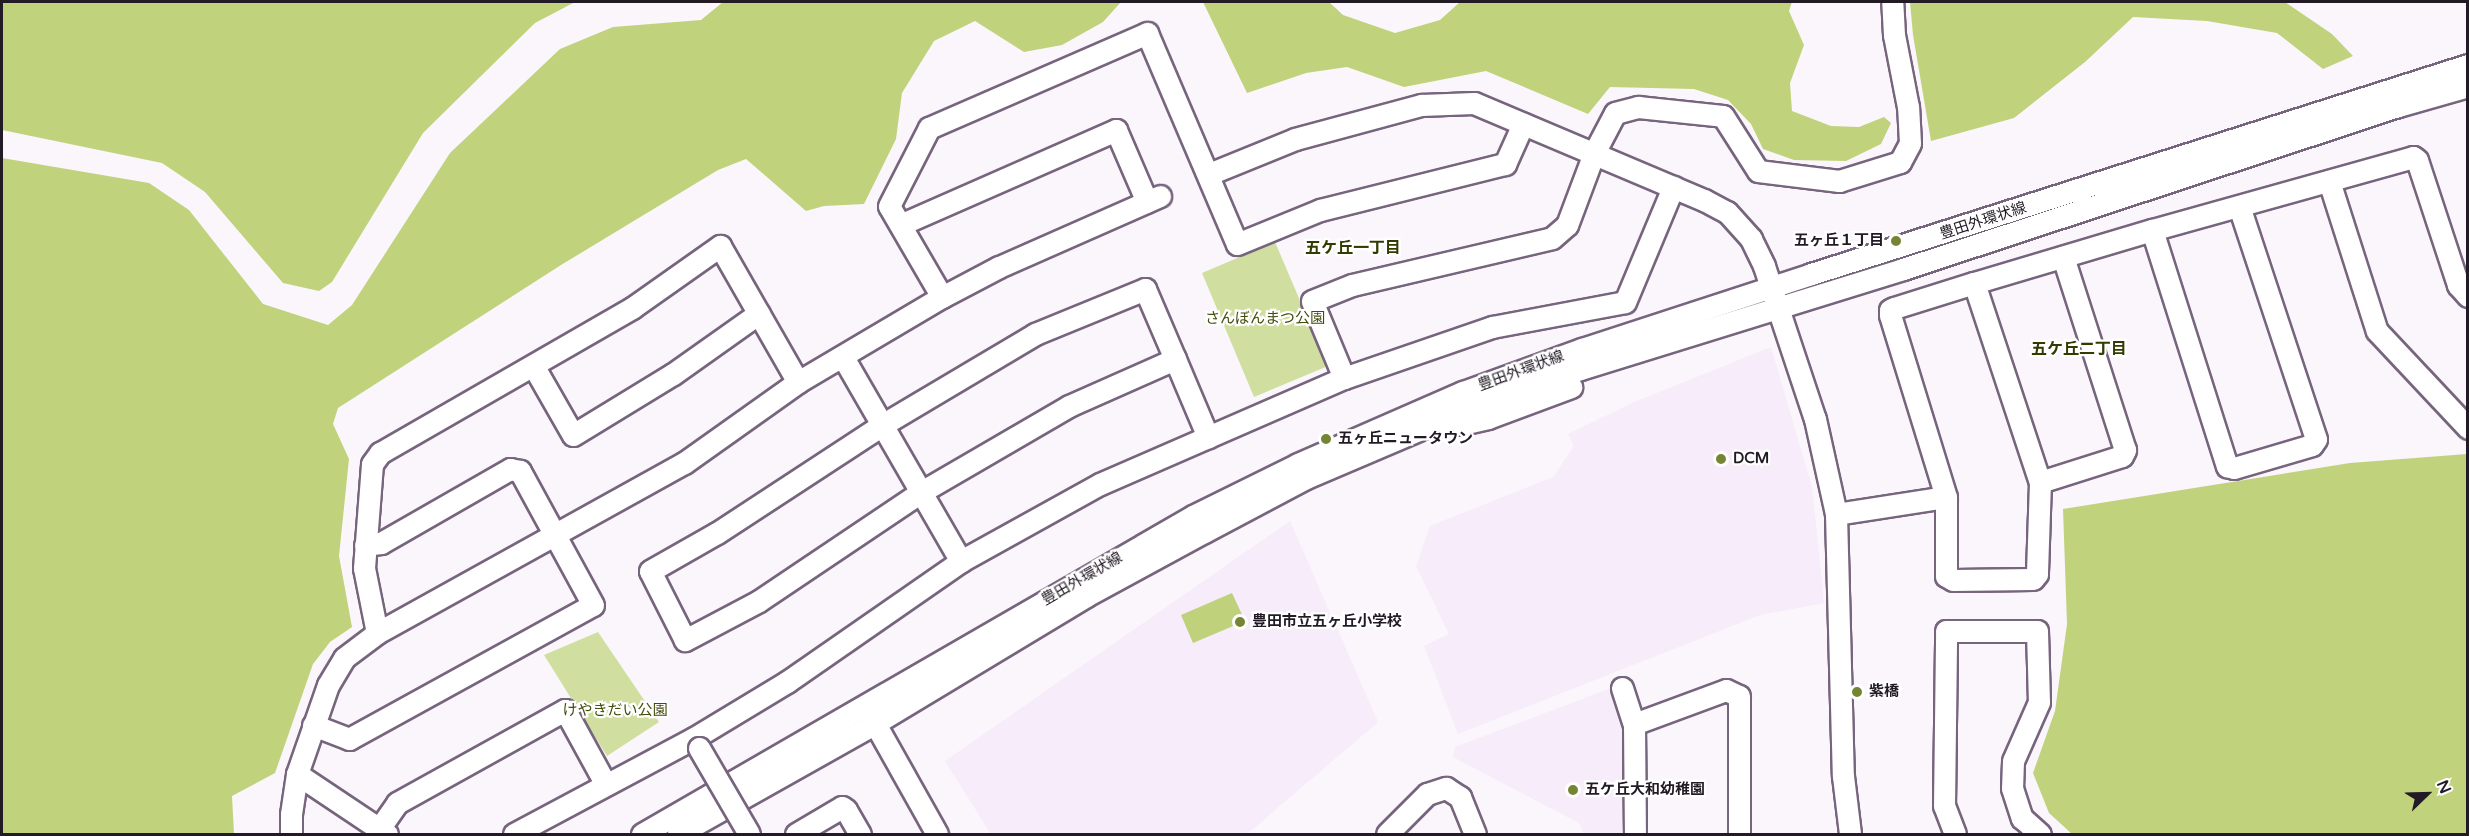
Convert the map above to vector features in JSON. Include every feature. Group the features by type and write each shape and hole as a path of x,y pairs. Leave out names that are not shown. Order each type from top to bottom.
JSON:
{"street":[{"path":"1344,378 1312,301 1352,285 1552,238 1567,225 1594,153 1615,113 1638,107 1723,116 1758,171 1839,181 1900,162 1910,142 1908,107 1894,34 1892,2"},
{"path":"942,297 902,224 889,206 929,128 1147,33 1237,244 1320,210 1505,164 1523,124"},
{"name":"豊田外環状線","path":"678,834 874,724 1086,596 1306,478 1492,400 1663,344 1774,297 2468,65"},
{"name":"豊田外環状線","path":"642,834 1193,516 1298,464 1464,392 1582,349 1774,297 1903,269 2398,106 2468,86"},
{"path":"1209,174 1295,139 1421,105 1474,103 1727,212 1751,239 1774,297 1815,419 1836,514 1843,776 1850,834"},
{"path":"291,834 291,814 297,774 328,685 344,658 378,633 684,463 798,382 942,297 999,267 1153,199 1116,130 902,224"},
{"path":"1974,284 2040,482 2037,574 2033,579 1953,580 1946,576 1946,497 1890,310 1974,284 2152,230 2416,159 2458,285 2468,296"},
{"path":"2329,181 2376,331 2468,428"},
{"path":"514,834 606,785 696,743 961,561 1100,484 1344,378 1492,327 1625,302 1673,187"},
{"path":"2152,230 2227,466 2234,468 2312,445 2316,439 2239,206"},
{"path":"378,633 364,568 372,464 380,453 534,367 633,308 720,246 798,382"},
{"path":"2040,482 2122,456 2125,450 2063,257"},
{"path":"1175,359 1069,406 921,492 759,601 685,640 650,571 717,533 882,424 1035,334 1145,289 1175,359 1208,437"},
{"path":"534,367 573,435 673,374 759,313"},
{"path":"843,357 961,561"},
{"path":"313,725 349,739 592,605 520,471 510,469 381,543 365,545"},
{"path":"1836,514 1946,497"},
{"path":"1955,834 1944,806 1946,631 2037,631 2039,702 2013,761 2012,788 2022,818 2040,834"},
{"path":"1622,688 1634,724 1635,834"},
{"path":"1634,724 1726,690 1739,696 1739,834"},
{"path":"865,705 937,834"},
{"path":"297,774 383,832 397,803 565,710 606,785"},
{"path":"696,743 749,834"},
{"path":"1387,834 1427,794 1446,788 1460,797 1475,834"},
{"path":"796,834 842,807 860,834"}],"shaded area":[{"path":"2,2 575,2 535,23 423,133 332,282 319,291 283,283 205,192 162,163 2,130"},
{"path":"723,2 1121,2 1103,22 1062,45 1024,52 975,21 934,41 902,93 896,139 864,204 824,206 806,211 746,159 718,170 561,265 338,408 333,424 349,459 339,556 352,627 330,642 313,664 275,773 232,796 234,834 2,834 2,158 149,183 189,210 263,304 328,325 352,305 450,153 560,49 613,27 701,20"},
{"path":"1203,2 1329,2 1343,15 1395,33 1440,20 1460,2 1792,2 1789,11 1804,45 1790,83 1792,111 1831,126 1859,127 1884,117 1891,123 1881,144 1846,161 1794,160 1763,149 1751,124 1728,100 1694,89 1610,87 1588,114 1486,71 1404,87 1347,67 1306,73 1247,93"},
{"path":"1910,2 2285,2 2332,34 2353,56 2323,69 2277,33 2207,21 2133,17 2085,62 2014,118 1931,141 1913,35"},
{"path":"1771,347 1812,487 1824,603 1760,615 1458,734 1424,646 1449,634 1416,566 1430,526 1553,477 1574,446 1568,434 1632,403"},
{"path":"2467,454 2467,834 2072,834 2049,813 2033,773 2055,711 2067,624 2063,509 2350,463"},
{"name":"豊田市立五ヶ丘小学校","path":"1290,521 1378,722 1247,834 991,834 945,761"},
{"path":"1232,593 1245,621 1193,643 1181,615"},
{"name":"五ケ丘大和幼稚園","path":"1611,688 1628,731 1630,834 1584,834 1579,823 1453,757 1455,747"}],"green space":[{"name":"さんぼんまつ公園","path":"1275,242 1328,366 1254,397 1202,273"},
{"name":"けやきだい公園","path":"598,632 659,722 607,756 544,655"}],"place":[{"name":"五ヶ丘１丁目","path":"1896,241"},
{"name":"五ヶ丘ニュータウン","path":"1326,439"},
{"name":"DCM","path":"1721,459"},
{"name":"豊田市立五ヶ丘小学校","path":"1240,622"},
{"name":"紫橋","path":"1857,692"},
{"name":"五ケ丘大和幼稚園","path":"1573,790"}],"district":[{"name":"五ケ丘一丁目","path":"1353,248"},
{"name":"五ケ丘二丁目","path":"2079,349"}]}
